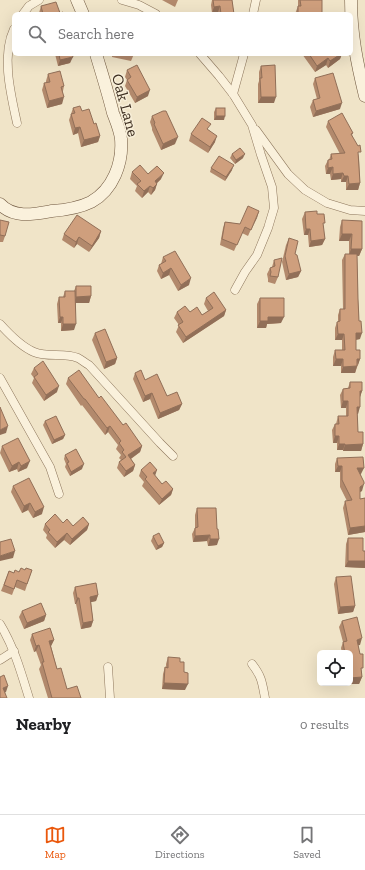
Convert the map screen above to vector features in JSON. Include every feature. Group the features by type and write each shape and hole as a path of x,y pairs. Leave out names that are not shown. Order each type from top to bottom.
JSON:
{"street":[{"path":"24,12 29,6 39,0"},
{"path":"77,0 82,12"},
{"path":"122,0 139,5 152,12"},
{"path":"253,12 256,0"},
{"path":"351,0 351,12"},
{"path":"12,34 8,51 9,84 16,123"},
{"path":"353,41 365,96"},
{"name":"Oak Lane","path":"0,204 4,208 16,214 28,215 72,209 91,202 105,191 115,175 121,156 121,138 97,56"},
{"path":"202,56 233,94 252,125 288,174 304,190 327,203 350,210 365,211"},
{"path":"233,94 243,56"},
{"path":"235,290 257,255 274,208 272,187 252,125"},
{"path":"0,324 10,335 34,352 74,357 89,365 173,456"},
{"path":"0,378 50,467 59,494"},
{"path":"0,624 14,651 29,698"},
{"path":"0,660 14,651"},
{"path":"252,664 262,681 265,698"},
{"path":"108,667 110,698"}],"building":[{"path":"213,0 232,0 234,12 221,12 220,6 214,7"},
{"path":"300,0 322,0 322,12 298,12 298,6 301,6"},
{"path":"56,2 60,12 42,12 41,6"},
{"path":"59,56 73,57 60,60"},
{"path":"310,56 338,56 330,61 328,58 317,66"},
{"path":"137,65 150,90 137,97 127,80 131,77 127,70"},
{"path":"275,65 276,97 261,97 261,66"},
{"path":"60,71 64,86 61,87 64,97 49,101 44,83 50,82 48,74"},
{"path":"333,73 342,103 316,111 313,100 320,98 315,78"},
{"path":"80,106 82,111 89,109 94,124 96,123 100,136 84,140 80,127 75,128 71,114 75,113 73,108"},
{"path":"216,108 225,108 225,116 216,116"},
{"path":"166,111 178,137 163,144 152,116"},
{"path":"342,113 353,133 351,134 358,146 360,145 361,152 358,152 360,183 349,184 348,176 344,176 343,173 333,174 333,167 328,168 328,160 332,159 331,154 345,153 328,121"},
{"path":"202,118 211,124 207,129 217,136 210,147 191,134"},
{"path":"240,148 245,154 236,160 232,154"},
{"path":"219,156 234,165 226,177 211,168"},
{"path":"140,165 148,174 157,166 164,173 155,181 157,184 153,188 150,186 144,191 137,184 141,181 132,172"},
{"path":"248,206 259,211 251,230 245,227 237,245 222,239 225,222 240,224"},
{"path":"317,211 317,214 324,214 325,223 323,223 325,239 311,241 310,229 306,229 305,212"},
{"path":"77,215 101,231 92,246 79,237 76,242 64,234"},
{"path":"0,220 9,222 5,236 0,235"},
{"path":"342,220 362,221 362,249 351,249 352,234 342,234"},
{"path":"289,238 298,241 295,254 297,255 301,271 289,274 285,256"},
{"path":"175,251 191,278 181,285 171,268 163,273 159,265 166,261 163,257"},
{"path":"345,254 357,254 359,321 361,321 362,333 356,333 356,350 360,350 360,359 357,359 357,366 343,367 343,359 336,359 335,350 345,350 344,334 338,334 337,322 340,321 340,309 345,309"},
{"path":"282,258 278,277 270,276 270,268 275,266 274,260"},
{"path":"76,286 91,286 91,296 76,297"},
{"path":"65,291 75,291 76,324 63,324 63,317 60,317 59,297 65,297"},
{"path":"214,292 226,310 186,337 178,325 183,322 177,312 185,306 190,312 197,307 202,315 213,308 206,298"},
{"path":"260,298 284,298 284,317 268,317 268,321 260,321"},
{"path":"105,329 117,358 106,362 95,333"},
{"path":"43,361 59,386 46,395 34,377 38,374 34,368"},
{"path":"79,370 99,398 101,396 123,425 126,423 142,446 128,455 135,465 126,471 119,462 126,457 122,452 124,450 119,443 121,441 110,426 107,428 68,378"},
{"path":"141,370 145,380 157,374 167,396 177,392 182,404 160,413 152,393 145,396 135,373"},
{"path":"350,382 362,382 362,391 360,391 360,407 357,407 358,432 363,432 363,444 339,444 339,436 335,436 335,424 339,424 338,416 348,416 348,401 343,401 343,389 350,388"},
{"path":"0,407 8,426 0,430"},
{"path":"56,416 65,435 54,440 45,421"},
{"path":"18,438 30,461 21,466 19,462 12,466 2,446"},
{"path":"76,449 84,464 71,472 67,463 69,462 65,455"},
{"path":"363,457 364,468 357,468 364,482 364,484 360,487 360,499 365,498 365,526 350,528 345,501 352,500 342,480 342,466 338,466 337,458"},
{"path":"150,462 157,470 153,473 162,484 166,481 173,489 162,499 145,479 147,477 141,470"},
{"path":"29,478 44,507 35,512 30,503 24,506 13,486"},
{"path":"197,508 216,508 219,539 210,539 210,535 195,536 195,528 198,527"},
{"path":"55,514 63,523 67,519 73,526 83,517 89,524 72,539 67,533 57,542 48,532 50,530 45,524"},
{"path":"159,533 164,543 158,546 153,536"},
{"path":"348,538 363,538 365,561 348,561"},
{"path":"11,539 15,551 0,556 0,542"},
{"path":"21,568 25,570 26,568 32,570 27,584 17,580 14,589 4,585 9,571 14,573 15,570 19,572"},
{"path":"351,576 355,606 340,607 336,577"},
{"path":"96,583 98,595 90,597 93,621 83,623 79,598 77,598 75,587"},
{"path":"41,603 46,615 27,623 22,611"},
{"path":"357,617 362,638 357,640 360,654 363,654 363,668 361,668 362,677 353,678 353,650 344,650 343,642 347,641 342,621"},
{"path":"50,628 54,640 49,641 57,669 61,668 67,689 77,686 81,698 52,698 39,645 36,646 32,634"},
{"path":"168,657 180,658 180,662 184,662 184,672 188,673 188,684 164,683 165,667 168,668"},
{"path":"4,675 8,686 3,688 7,698 0,698 0,677"}]}
